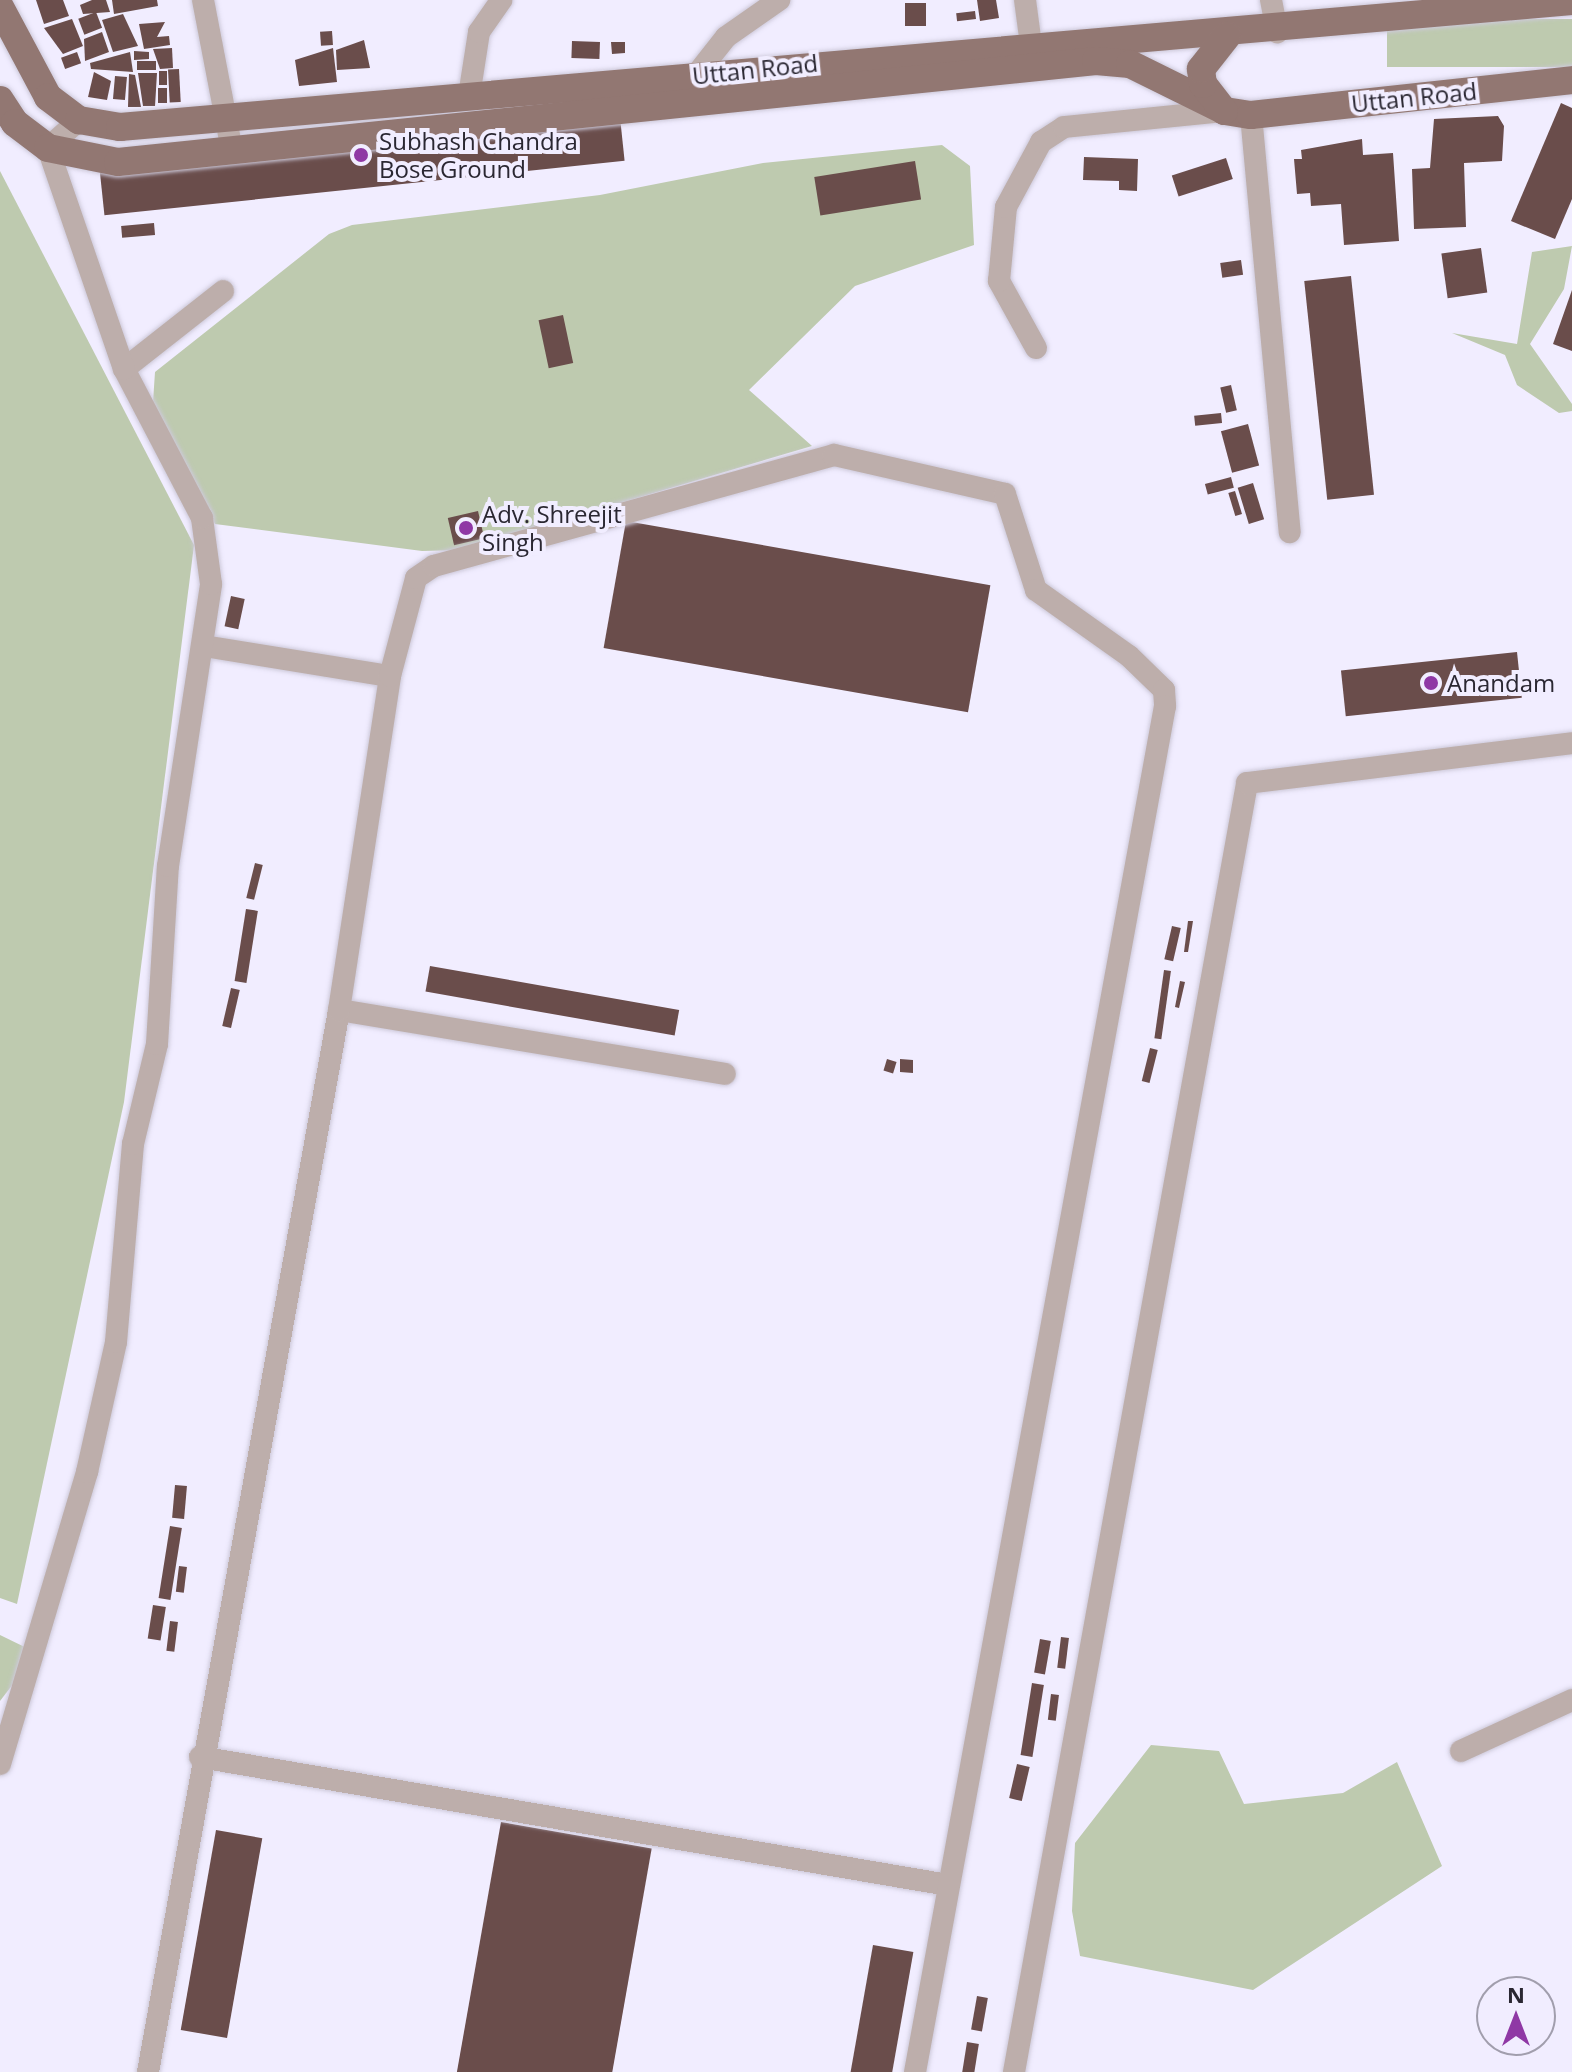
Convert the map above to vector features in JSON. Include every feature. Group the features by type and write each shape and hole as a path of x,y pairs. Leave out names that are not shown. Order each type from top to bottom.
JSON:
{"main road":[{"name":"Uttan Road","path":"79,120 120,127 1031,45 1277,32 1515,4 1572,1"},
{"path":"0,7 34,78 79,120"},
{"path":"1227,36 1201,69 1203,84 1238,113"},
{"name":"Uttan Road","path":"0,100 15,123 48,148 118,162 1096,61 1144,70 1238,113 1572,80"}],"street":[{"path":"203,0 232,150"},
{"path":"469,96 479,32 501,0"},
{"path":"696,75 726,37 779,0"},
{"path":"1025,0 1031,45"},
{"path":"1271,0 1277,32"},
{"path":"1036,348 999,281 1006,207 1041,142 1064,127 1238,113 1290,532"},
{"path":"0,1764 87,1472 116,1342 133,1144 157,1044 168,866 204,646 209,539 124,369 48,148 79,120"},
{"path":"124,369 223,291"},
{"path":"148,2072 200,1757 339,1010 390,676 409,593 434,566 834,455 1005,494 1036,590 1164,690 1080,1189 915,2072"},
{"path":"204,646 390,676"},
{"path":"1014,2072 1247,783 1572,743"},
{"path":"339,1010 725,1074"},
{"path":"1461,1751 1572,1700"},
{"path":"200,1757 948,1885"}],"green space":[{"path":"1387,19 1572,19 1572,67 1387,67"},
{"path":"942,145 970,166 974,245 855,286 749,390 812,446 462,550 422,551 215,524 153,402 155,372 329,234 352,225 600,195 763,163"},
{"path":"0,171 194,545 124,1102 17,1604 0,1598"},
{"path":"1572,246 1564,289 1530,344 1572,404 1572,411 1559,413 1517,385 1505,355 1452,333 1517,344 1532,252"},
{"path":"0,1635 37,1653 0,1701"},
{"path":"1151,1745 1219,1751 1244,1804 1343,1793 1397,1762 1442,1866 1253,1990 1080,1956 1072,1911 1075,1843"}],"building":[{"path":"36,0 63,0 69,16 44,24"},
{"path":"92,0 106,0 110,12 83,14 80,5"},
{"path":"112,0 157,0 158,6 114,14"},
{"path":"977,0 996,0 999,18 980,21"},
{"path":"905,3 926,3 926,26 905,26"},
{"path":"975,11 976,19 957,21 956,13"},
{"path":"96,12 102,28 84,35 78,19"},
{"path":"123,14 138,46 113,52 102,20"},
{"path":"72,19 83,46 63,54 44,28"},
{"path":"165,22 157,37 169,36 170,45 144,49 139,24"},
{"path":"332,31 333,45 321,46 320,32"},
{"path":"102,32 109,52 85,61 84,39"},
{"path":"364,40 370,68 337,70 336,50"},
{"path":"572,41 600,42 599,59 571,58"},
{"path":"611,42 625,42 625,53 612,54"},
{"path":"172,48 173,68 160,69 153,49"},
{"path":"333,48 337,82 299,86 295,60"},
{"path":"134,51 149,52 149,59 134,60"},
{"path":"77,52 81,63 65,69 61,58"},
{"path":"130,52 133,72 91,69 90,63"},
{"path":"137,61 156,61 156,70 137,70"},
{"path":"179,69 181,102 170,103 168,70"},
{"path":"159,71 167,71 167,85 159,85"},
{"path":"94,72 111,81 107,100 88,97"},
{"path":"138,73 157,73 155,106 143,106"},
{"path":"129,74 135,75 141,107 128,107"},
{"path":"115,76 127,77 125,100 113,99"},
{"path":"158,88 167,88 167,103 158,103"},
{"path":"618,98 625,161 104,215 98,153"},
{"path":"1561,103 1572,108 1572,199 1555,239 1511,221"},
{"path":"1498,116 1504,126 1502,161 1464,163 1466,227 1414,229 1412,169 1430,168 1434,119"},
{"path":"1362,139 1363,155 1393,153 1399,241 1344,245 1341,204 1311,206 1310,193 1297,194 1294,159 1302,159 1301,150"},
{"path":"1084,157 1138,159 1137,191 1119,190 1119,181 1083,180"},
{"path":"1226,158 1233,179 1179,197 1172,176"},
{"path":"915,161 921,200 820,215 814,177"},
{"path":"154,223 155,235 122,238 121,226"},
{"path":"1481,248 1487,293 1448,298 1441,254"},
{"path":"1241,260 1243,275 1222,278 1220,263"},
{"path":"1351,276 1374,495 1327,500 1304,281"},
{"path":"1572,290 1572,351 1553,344"},
{"path":"563,315 573,363 549,368 539,320"},
{"path":"1231,385 1237,410 1226,413 1220,387"},
{"path":"1221,413 1222,423 1195,426 1194,416"},
{"path":"1248,424 1259,466 1232,473 1221,431"},
{"path":"1231,477 1234,488 1208,495 1205,484"},
{"path":"1253,483 1264,519 1249,524 1238,488"},
{"path":"1235,491 1242,514 1235,516 1228,493"},
{"name":"Adv. Shreejit Singh","path":"478,511 484,538 454,545 448,518"},
{"path":"626,521 990,585 968,712 604,648"},
{"path":"231,596 245,599 238,629 225,626"},
{"name":"Anandam","path":"1517,652 1522,698 1346,716 1341,671"},
{"path":"255,863 263,865 254,900 246,898"},
{"path":"246,909 258,911 246,983 235,981"},
{"path":"1188,921 1193,921 1188,952 1184,952"},
{"path":"1172,926 1181,928 1173,961 1164,959"},
{"path":"430,966 679,1010 675,1036 425,992"},
{"path":"1164,970 1171,971 1161,1039 1154,1038"},
{"path":"1180,981 1185,982 1179,1008 1175,1007"},
{"path":"231,988 240,990 231,1028 222,1026"},
{"path":"1150,1048 1158,1050 1150,1083 1142,1081"},
{"path":"887,1059 897,1062 893,1073 883,1070"},
{"path":"900,1059 913,1060 913,1073 900,1072"},
{"path":"175,1485 187,1486 184,1519 172,1518"},
{"path":"170,1526 182,1528 170,1600 159,1598"},
{"path":"179,1566 187,1567 184,1593 176,1592"},
{"path":"153,1605 166,1607 161,1641 148,1639"},
{"path":"170,1621 178,1622 174,1652 166,1651"},
{"path":"1061,1637 1069,1638 1065,1669 1057,1668"},
{"path":"1040,1639 1051,1641 1045,1674 1034,1672"},
{"path":"1032,1683 1044,1685 1032,1757 1021,1755"},
{"path":"1051,1694 1059,1695 1056,1721 1048,1720"},
{"path":"1017,1764 1030,1767 1022,1801 1009,1798"},
{"path":"501,1822 652,1849 612,2072 457,2072"},
{"path":"216,1830 262,1838 227,2038 181,2030"},
{"path":"873,1945 913,1952 892,2072 851,2072"},
{"path":"977,1996 988,1998 982,2031 971,2029"},
{"path":"967,2042 979,2044 974,2072 962,2072"}],"place":[{"name":"Subhash Chandra Bose Ground","path":"361,155"},
{"name":"Adv. Shreejit Singh","path":"466,528"},
{"name":"Anandam","path":"1431,683"}]}
